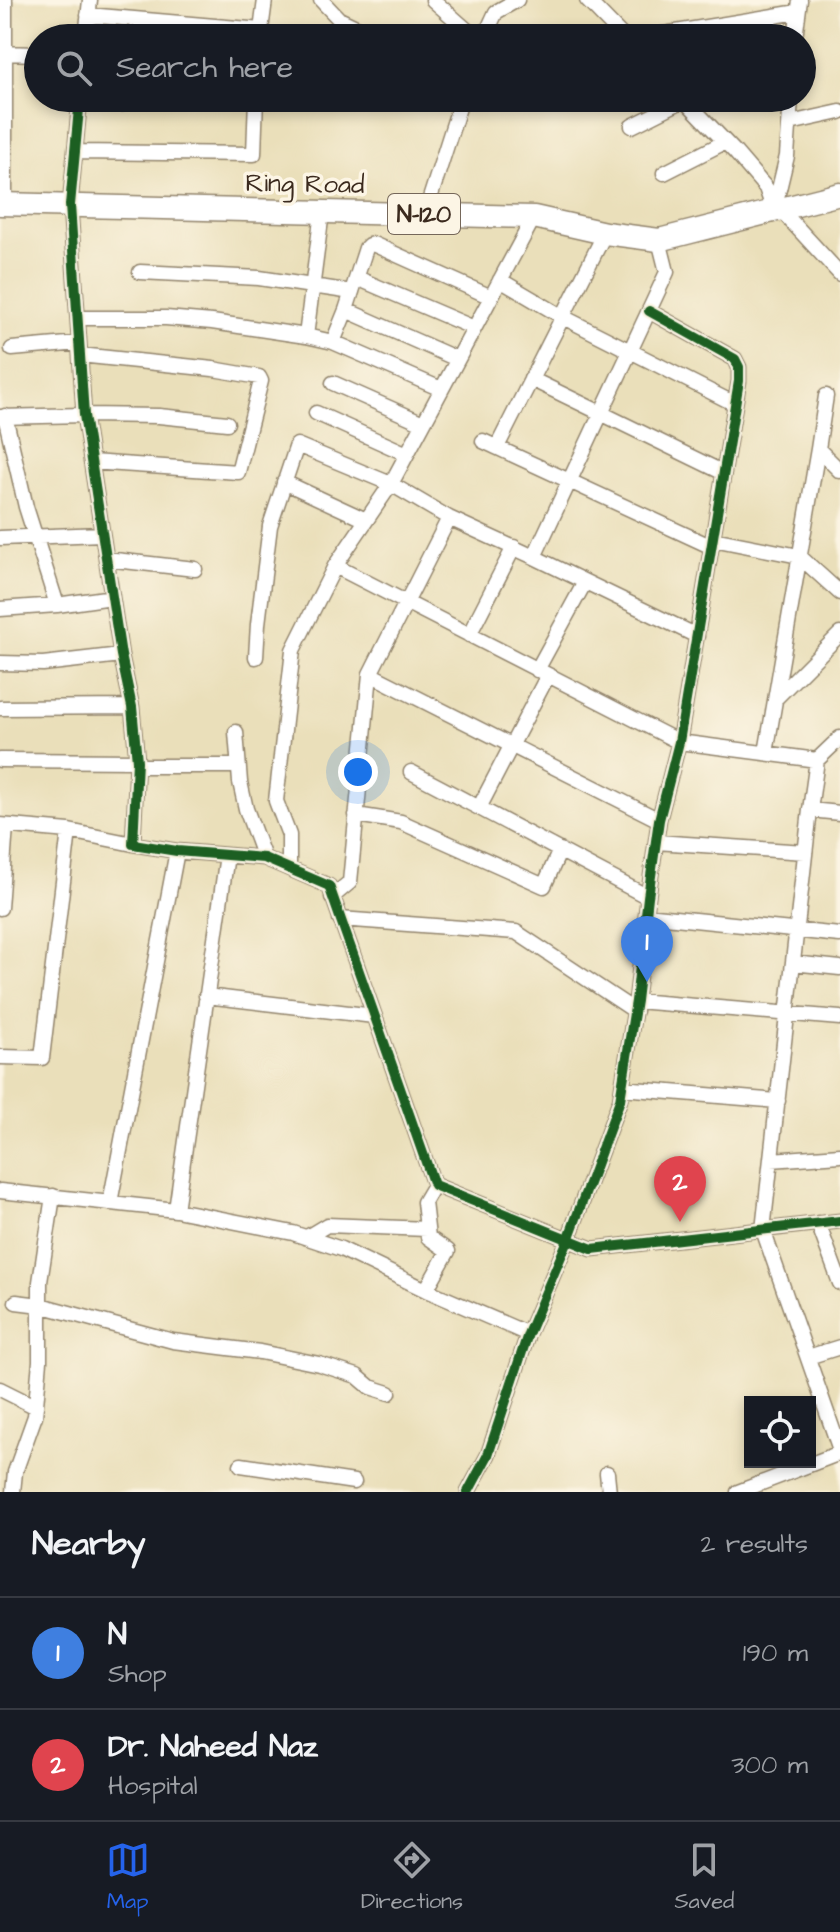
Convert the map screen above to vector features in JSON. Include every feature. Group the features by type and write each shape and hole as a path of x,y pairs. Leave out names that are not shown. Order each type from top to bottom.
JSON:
{"highway":[{"name":"Ring Road","path":"2,204 534,217 605,233 659,240 840,194"}],"street":[{"path":"2,204 5,0"},
{"path":"261,24 265,0"},
{"path":"321,0 339,19 350,24"},
{"path":"433,0 460,24"},
{"path":"490,24 496,12 517,0"},
{"path":"587,0 610,24"},
{"path":"709,24 799,6"},
{"path":"89,7 197,24"},
{"path":"3,53 24,54"},
{"path":"79,112 70,205 84,415 121,655 132,707 136,764 133,844"},
{"path":"75,152 254,154 256,112"},
{"path":"425,214 458,112"},
{"path":"632,126 659,112"},
{"path":"696,112 766,188 777,210 839,272"},
{"path":"777,210 787,156 790,112"},
{"path":"790,123 840,112"},
{"path":"664,173 725,142"},
{"path":"306,336 322,212"},
{"path":"289,867 289,835 276,801 293,650 335,566 391,484 534,217"},
{"path":"605,233 531,379 490,444 712,543 799,556 840,593"},
{"path":"534,557 667,272 659,240"},
{"path":"333,342 369,245 373,244 491,297"},
{"path":"140,272 259,278 312,285 355,285 474,328"},
{"path":"500,280 563,317 735,404"},
{"path":"346,310 457,359"},
{"path":"468,1492 488,1455 528,1334 568,1240 620,1100 659,820 679,742 739,381 739,367 735,359 649,311"},
{"path":"78,318 166,318 306,336 333,342 441,389"},
{"path":"12,349 80,349 227,371 259,377 261,381 238,472 91,462"},
{"path":"531,379 724,473"},
{"path":"333,383 423,423"},
{"path":"766,753 826,396"},
{"path":"316,413 407,454"},
{"path":"57,605 34,537 3,416 159,416 227,423"},
{"path":"256,657 270,526 297,445 391,484 449,518 697,636"},
{"path":"818,449 840,471"},
{"path":"284,482 366,520"},
{"path":"332,897 350,882 370,674 449,518"},
{"path":"0,538 102,534"},
{"path":"469,635 514,547"},
{"path":"106,559 195,569"},
{"path":"335,566 679,742 817,760"},
{"path":"479,808 585,582"},
{"path":"0,609 112,597"},
{"path":"776,698 840,634"},
{"path":"0,663 43,664 121,655"},
{"path":"370,674 659,820"},
{"path":"0,708 132,707"},
{"path":"236,732 246,809 264,858"},
{"path":"738,1492 840,1451 763,1230 817,760 840,738"},
{"path":"0,760 238,766"},
{"path":"411,772 648,897"},
{"path":"810,810 840,813"},
{"path":"356,815 401,822 544,886 560,850"},
{"path":"0,908 3,826 69,831 177,851 264,858 289,867 329,886 434,1185 592,1249 840,1221"},
{"path":"0,1057 42,1058 69,831"},
{"path":"656,842 805,852"},
{"path":"110,1203 177,851"},
{"path":"176,1210 227,855"},
{"path":"646,915 840,935"},
{"path":"340,919 516,932 635,1006 840,1018"},
{"path":"793,963 840,968"},
{"path":"206,996 374,1016"},
{"path":"622,1088 778,1101"},
{"path":"771,1160 840,1155"},
{"path":"426,1290 448,1251 428,1237 424,1202 434,1185"},
{"path":"0,1191 176,1210 293,1233 341,1249 528,1334"},
{"path":"13,1492 15,1472 35,1416 40,1361 40,1282 53,1196"},
{"path":"818,1223 840,1283"},
{"path":"307,1237 327,1225 427,1229"},
{"path":"16,1302 40,1305 173,1341 260,1352 319,1364 357,1376 370,1387 389,1393"},
{"path":"808,1357 840,1347"},
{"path":"0,1389 36,1407"},
{"path":"241,1465 336,1486 354,1482"},
{"path":"607,1473 609,1492"}],"cycle path":[{"path":"79,112 70,205 84,415 121,655 132,707 137,761 133,844 264,858 329,886 434,1185 592,1249 840,1221"},
{"path":"468,1492 488,1455 528,1334 568,1240 620,1100 659,820 679,742 739,381 739,367 735,359 649,311"}],"place":[{"name":"N","path":"647,982"},
{"name":"Dr. Naheed Naz","path":"680,1222"}]}
